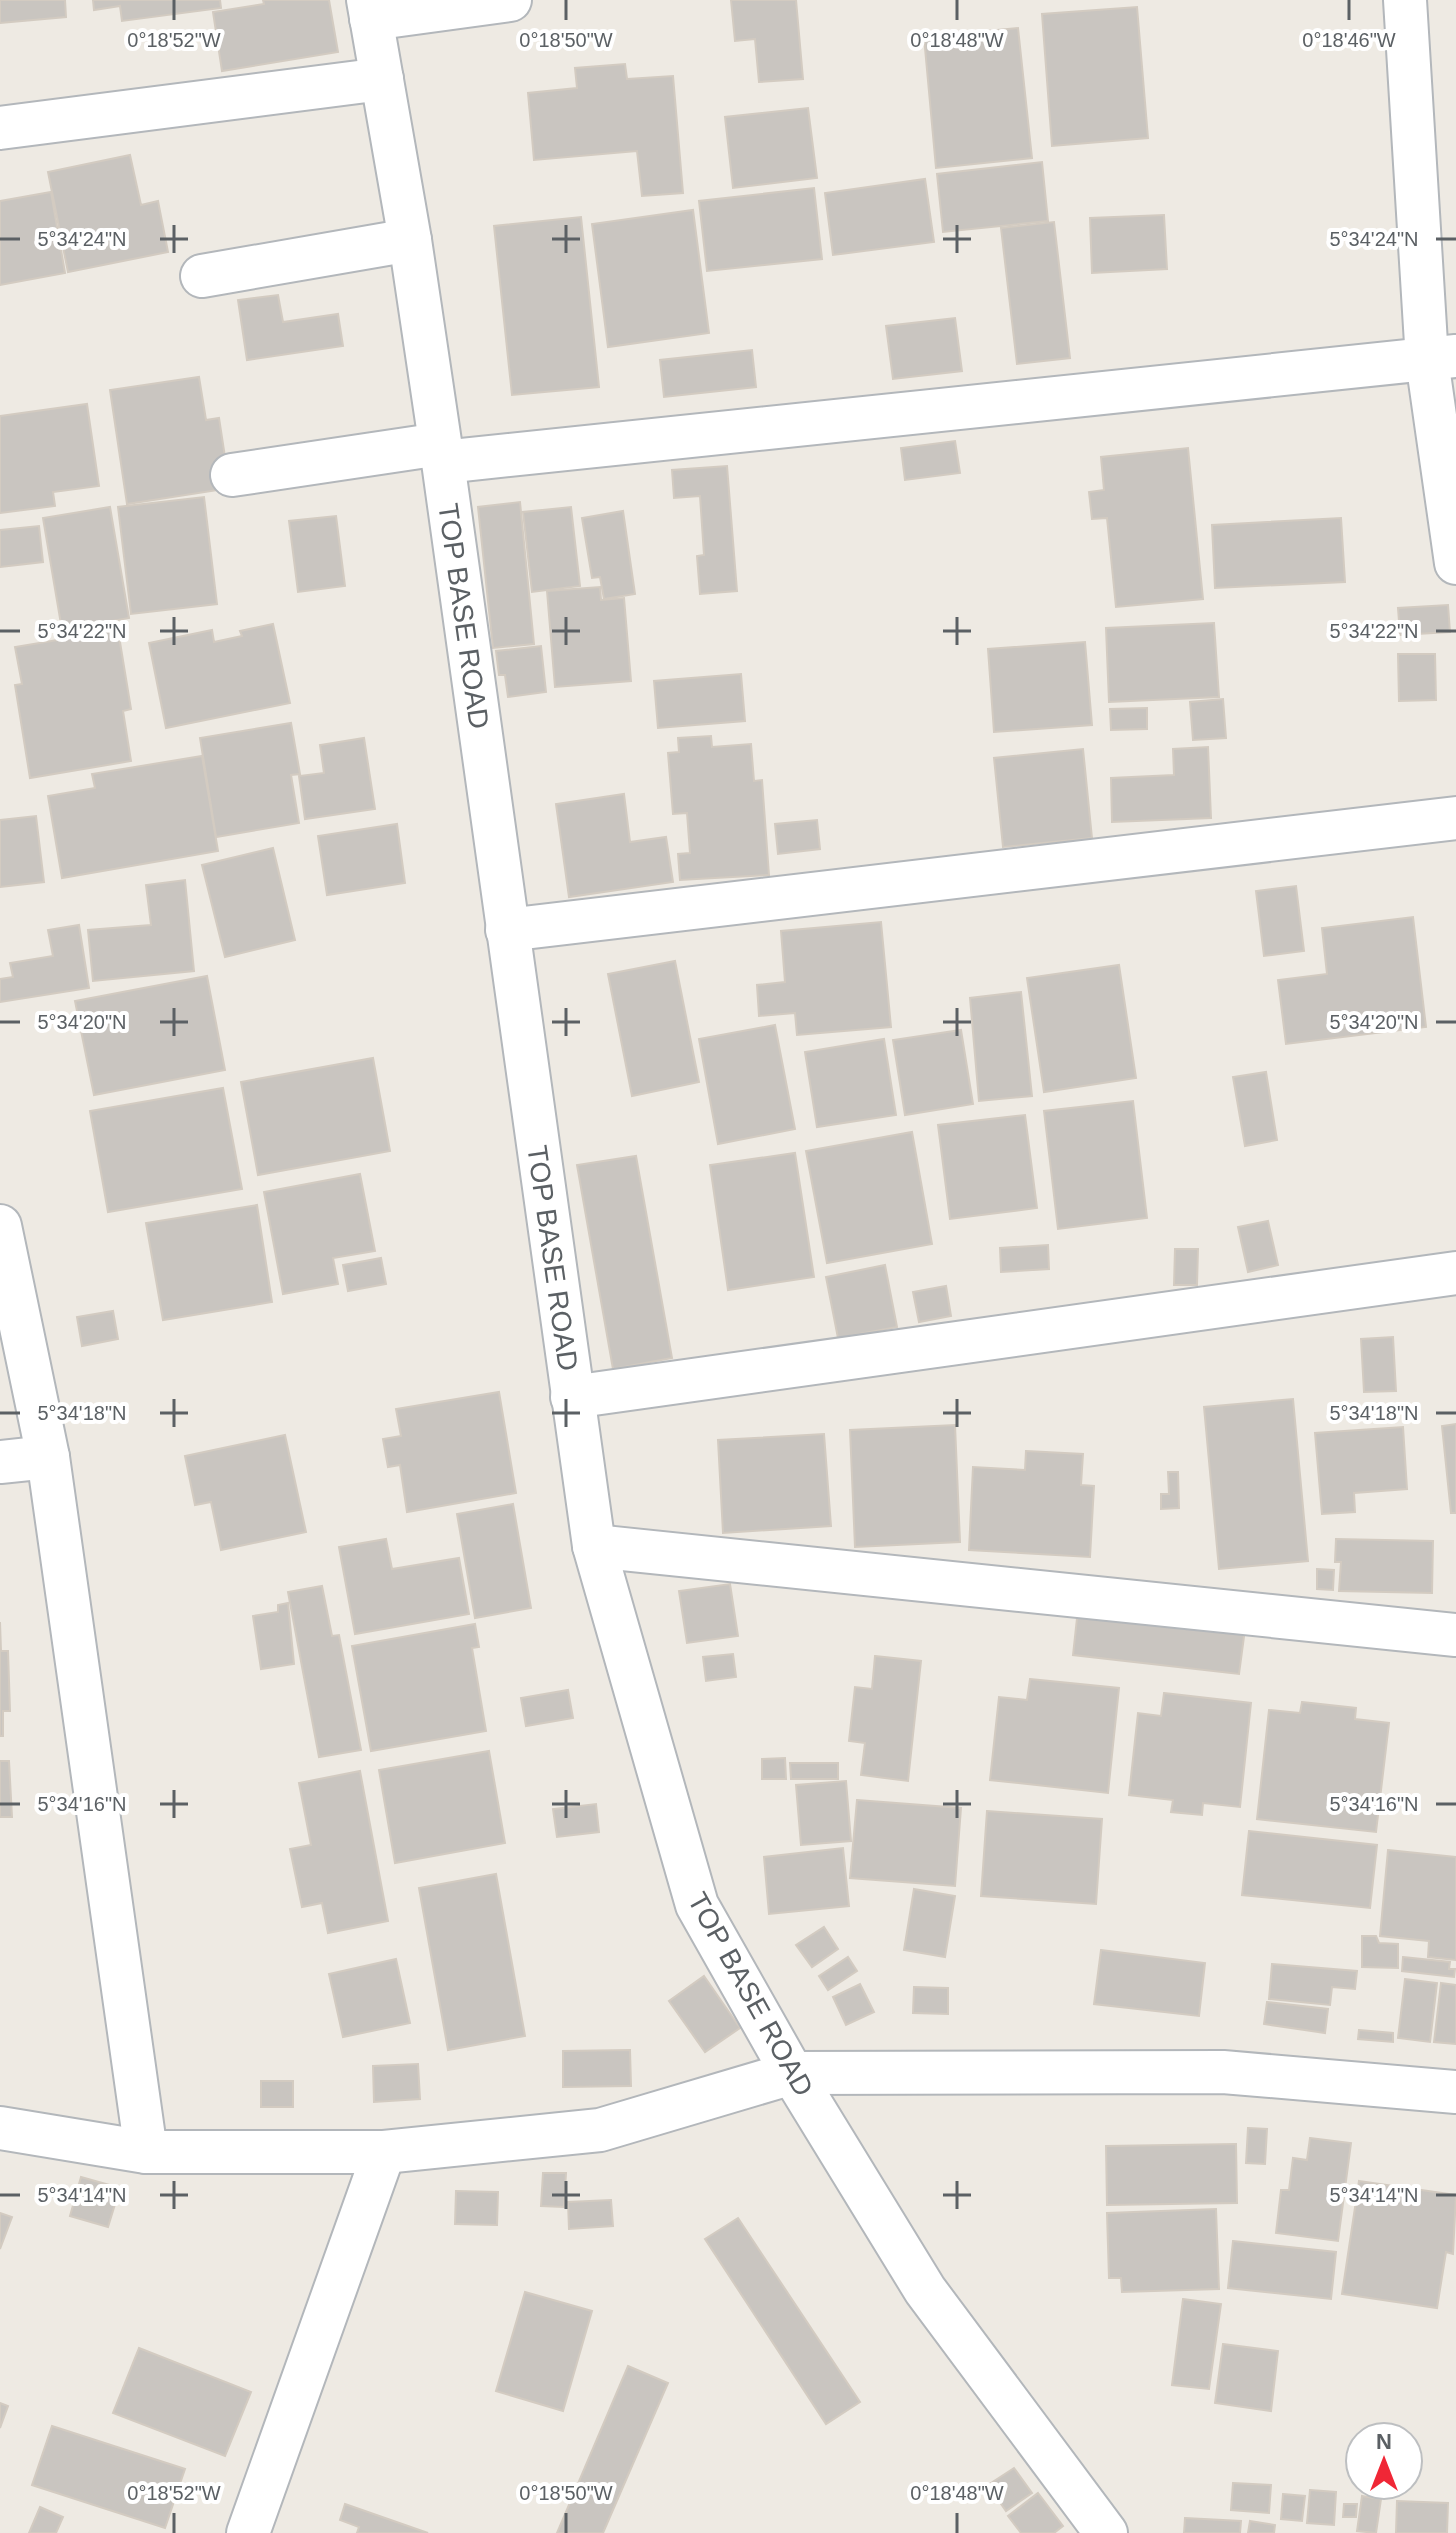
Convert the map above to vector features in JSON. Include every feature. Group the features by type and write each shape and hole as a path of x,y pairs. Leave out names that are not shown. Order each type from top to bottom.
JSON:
{"street":[{"path":"370,9 510,0"},
{"path":"1405,0 1442,358 1456,563"},
{"name":"TOP BASE ROAD","path":"370,9 410,240 594,1546 697,1905 792,2073 925,2290 1106,2533"},
{"path":"0,128 382,79"},
{"path":"202,276 410,240"},
{"path":"232,475 1442,358"},
{"path":"507,930 1456,818"},
{"path":"0,1226 48,1457 146,2152"},
{"path":"572,1397 1456,1273"},
{"path":"0,1462 48,1457"},
{"path":"594,1546 1456,1635"},
{"path":"0,2128 146,2152 384,2152 600,2130 792,2073 1223,2072 1456,2092"},
{"path":"248,2533 384,2152"}],"building":[{"path":"0,0 65,0 66,17 0,23"},
{"path":"93,0 220,0 221,8 122,21 120,6 94,10"},
{"path":"263,0 329,0 338,52 222,71 213,12 264,4"},
{"path":"731,0 796,0 803,79 759,82 755,39 735,41"},
{"path":"1137,7 1148,138 1052,146 1042,14"},
{"path":"1018,28 1032,158 936,168 924,37"},
{"path":"625,64 627,79 673,76 683,193 642,196 637,151 534,160 528,93 577,88 575,68"},
{"path":"808,108 817,178 733,188 725,117"},
{"path":"130,155 141,205 158,201 168,252 68,272 48,172"},
{"path":"1042,162 1048,221 943,232 937,174"},
{"path":"925,179 934,242 833,255 825,193"},
{"path":"814,188 822,259 707,271 699,201"},
{"path":"51,192 65,273 0,285 0,201"},
{"path":"693,210 709,333 608,347 592,224"},
{"path":"1164,215 1167,269 1092,273 1090,218"},
{"path":"581,217 599,387 512,395 494,226"},
{"path":"1054,222 1070,358 1017,364 1001,228"},
{"path":"278,295 283,322 338,314 343,346 247,360 238,300"},
{"path":"955,318 962,371 893,379 886,326"},
{"path":"752,350 756,387 664,397 660,360"},
{"path":"199,377 206,420 219,418 227,470 216,471 218,490 127,504 110,390"},
{"path":"87,404 99,486 53,492 55,506 0,513 0,416"},
{"path":"955,441 960,473 905,480 901,448"},
{"path":"1188,448 1203,599 1116,607 1107,518 1092,519 1089,492 1104,490 1101,457"},
{"path":"727,466 737,591 700,594 697,556 704,555 700,496 674,498 672,470"},
{"path":"204,497 217,604 131,614 118,507"},
{"path":"520,502 534,644 493,648 478,507"},
{"path":"110,507 129,618 62,630 43,518"},
{"path":"571,507 580,586 532,592 523,512"},
{"path":"623,511 635,594 604,599 600,577 592,578 582,518"},
{"path":"336,516 345,586 298,592 289,521"},
{"path":"1341,518 1345,582 1215,588 1212,525"},
{"path":"39,526 43,562 0,567 0,530"},
{"path":"600,587 601,600 624,598 631,681 555,687 547,591"},
{"path":"1448,605 1450,632 1400,635 1398,608"},
{"path":"1214,623 1219,697 1109,702 1106,628"},
{"path":"273,624 290,703 166,728 149,643 212,630 214,642 242,636 240,631"},
{"path":"118,630 131,709 123,711 131,761 30,778 15,685 22,684 15,647"},
{"path":"1085,642 1092,725 994,732 988,649"},
{"path":"541,646 546,692 508,697 505,675 499,675 496,651"},
{"path":"1398,654 1435,654 1436,700 1399,701"},
{"path":"741,674 745,721 658,728 654,681"},
{"path":"1223,699 1226,738 1193,740 1190,702"},
{"path":"1147,708 1147,729 1111,730 1110,709"},
{"path":"291,723 300,774 291,775 299,823 216,837 200,738"},
{"path":"711,736 712,747 751,744 754,781 762,780 769,875 680,880 678,854 690,853 687,813 673,814 668,753 679,752 678,738"},
{"path":"364,738 375,809 305,819 299,776 324,773 320,745"},
{"path":"1208,747 1211,818 1112,822 1111,778 1174,775 1173,749"},
{"path":"1083,749 1092,838 1003,847 994,758"},
{"path":"202,756 218,851 62,878 48,796 95,788 92,774"},
{"path":"624,794 630,842 666,837 673,882 569,897 556,804"},
{"path":"36,816 44,882 0,887 0,820"},
{"path":"817,820 820,849 778,854 775,824"},
{"path":"397,824 405,883 327,895 318,836"},
{"path":"273,848 295,940 225,957 202,865"},
{"path":"185,880 194,971 93,981 88,930 151,925 146,885"},
{"path":"1296,886 1304,951 1264,956 1256,891"},
{"path":"1413,917 1426,1027 1286,1044 1278,980 1327,974 1322,928"},
{"path":"881,922 891,1027 797,1035 795,1013 759,1016 757,985 785,982 781,931"},
{"path":"79,925 89,988 0,1002 0,979 13,977 10,963 53,956 48,930"},
{"path":"675,961 699,1082 632,1096 608,974"},
{"path":"1119,965 1136,1078 1044,1092 1027,978"},
{"path":"207,976 225,1070 94,1095 75,1001"},
{"path":"1021,992 1032,1096 979,1101 970,998"},
{"path":"775,1025 795,1129 718,1144 699,1039"},
{"path":"961,1030 973,1104 905,1115 893,1040"},
{"path":"884,1039 896,1115 817,1127 805,1052"},
{"path":"373,1058 390,1151 258,1175 241,1082"},
{"path":"1266,1072 1277,1140 1245,1146 1233,1077"},
{"path":"223,1088 242,1189 108,1212 90,1111"},
{"path":"1133,1101 1147,1218 1058,1229 1044,1111"},
{"path":"1025,1115 1037,1208 950,1219 938,1125"},
{"path":"912,1132 932,1244 827,1263 806,1151"},
{"path":"795,1153 814,1277 728,1290 710,1165"},
{"path":"636,1156 672,1358 613,1369 577,1165"},
{"path":"360,1174 375,1251 333,1258 338,1284 283,1294 264,1192"},
{"path":"257,1205 272,1302 163,1320 146,1223"},
{"path":"1268,1221 1278,1265 1248,1272 1238,1227"},
{"path":"1048,1245 1049,1269 1001,1272 1000,1248"},
{"path":"1175,1249 1198,1249 1197,1285 1174,1285"},
{"path":"381,1258 386,1284 348,1291 343,1265"},
{"path":"885,1265 897,1327 838,1338 826,1277"},
{"path":"946,1286 951,1316 919,1322 913,1292"},
{"path":"113,1311 118,1339 82,1346 77,1317"},
{"path":"1393,1337 1396,1391 1364,1392 1361,1339"},
{"path":"499,1392 516,1493 407,1512 400,1465 388,1467 383,1439 401,1436 396,1409"},
{"path":"1293,1399 1308,1561 1219,1569 1204,1407"},
{"path":"1456,1424 1456,1513 1451,1513 1442,1426"},
{"path":"955,1425 960,1542 855,1547 850,1430"},
{"path":"1403,1427 1407,1489 1354,1493 1355,1512 1322,1514 1315,1433"},
{"path":"824,1434 831,1526 723,1533 718,1440"},
{"path":"285,1435 306,1532 221,1550 211,1502 195,1505 185,1456"},
{"path":"1026,1451 1083,1454 1081,1485 1094,1486 1090,1557 969,1550 973,1467 1025,1470"},
{"path":"1168,1472 1178,1472 1179,1508 1161,1509 1161,1494 1169,1494"},
{"path":"513,1504 531,1608 475,1618 457,1514"},
{"path":"386,1539 392,1569 459,1558 469,1614 355,1634 339,1547"},
{"path":"1336,1539 1433,1541 1432,1593 1339,1591 1341,1562 1335,1562"},
{"path":"1317,1569 1334,1570 1333,1590 1317,1589"},
{"path":"730,1584 738,1636 687,1643 679,1591"},
{"path":"322,1586 332,1636 339,1635 361,1750 319,1757 288,1592"},
{"path":"288,1603 294,1664 261,1669 253,1616 278,1612 278,1605"},
{"path":"1078,1609 1245,1629 1239,1674 1073,1655"},
{"path":"0,1622 1,1651 8,1651 10,1711 3,1711 3,1736 0,1736"},
{"path":"475,1624 479,1647 472,1648 486,1731 371,1751 352,1646"},
{"path":"733,1654 736,1677 706,1681 703,1657"},
{"path":"875,1656 921,1661 908,1781 861,1775 865,1743 849,1741 855,1687 872,1689"},
{"path":"1030,1679 1119,1688 1108,1793 990,1780 999,1697 1027,1700"},
{"path":"568,1690 573,1718 526,1726 521,1698"},
{"path":"1164,1693 1251,1703 1240,1807 1203,1803 1202,1815 1171,1812 1173,1800 1129,1795 1138,1713 1161,1716"},
{"path":"1302,1702 1356,1708 1355,1719 1389,1723 1376,1832 1257,1819 1269,1710 1300,1713"},
{"path":"489,1751 505,1843 395,1863 379,1770"},
{"path":"785,1758 786,1779 762,1779 762,1759"},
{"path":"0,1761 9,1761 12,1817 0,1817"},
{"path":"790,1763 838,1763 838,1779 791,1779"},
{"path":"360,1771 388,1921 328,1933 322,1903 302,1907 290,1849 311,1845 299,1783"},
{"path":"846,1781 851,1841 801,1845 796,1785"},
{"path":"857,1800 961,1808 955,1886 850,1878"},
{"path":"596,1804 599,1832 557,1837 553,1809"},
{"path":"987,1811 1102,1819 1096,1904 981,1896"},
{"path":"1249,1831 1377,1845 1370,1908 1242,1895"},
{"path":"843,1848 849,1906 769,1914 764,1857"},
{"path":"1388,1850 1456,1857 1456,1960 1428,1957 1429,1941 1380,1936"},
{"path":"496,1874 525,2036 448,2050 419,1888"},
{"path":"914,1889 955,1896 945,1957 904,1950"},
{"path":"824,1927 838,1949 812,1967 796,1945"},
{"path":"1362,1936 1376,1936 1379,1943 1398,1944 1398,1968 1362,1967"},
{"path":"1101,1950 1205,1963 1199,2016 1094,2004"},
{"path":"848,1957 857,1971 828,1990 819,1976"},
{"path":"1403,1957 1450,1962 1449,1969 1455,1969 1454,1977 1402,1971"},
{"path":"396,1959 410,2023 343,2037 329,1974"},
{"path":"1272,1964 1357,1971 1355,1989 1332,1987 1330,2005 1269,1999"},
{"path":"704,1976 740,2028 705,2052 669,2001"},
{"path":"1405,1979 1437,1983 1430,2042 1398,2038"},
{"path":"1441,1983 1456,1985 1456,2044 1434,2042"},
{"path":"860,1984 874,2012 846,2025 833,1997"},
{"path":"914,1987 948,1988 948,2014 913,2013"},
{"path":"1267,2002 1328,2009 1325,2033 1264,2024"},
{"path":"1359,2030 1393,2033 1393,2042 1358,2039"},
{"path":"630,2050 631,2086 563,2087 563,2051"},
{"path":"418,2064 420,2099 374,2102 373,2066"},
{"path":"261,2081 293,2081 293,2107 261,2107"},
{"path":"1248,2128 1267,2129 1265,2164 1246,2163"},
{"path":"1310,2138 1351,2143 1338,2241 1276,2233 1281,2190 1289,2190 1293,2158 1307,2160"},
{"path":"1236,2144 1237,2203 1107,2205 1106,2146"},
{"path":"543,2173 566,2173 564,2207 541,2206"},
{"path":"81,2177 120,2188 108,2227 70,2216"},
{"path":"1359,2181 1456,2195 1453,2254 1446,2252 1437,2308 1342,2294"},
{"path":"456,2191 498,2192 497,2225 455,2224"},
{"path":"611,2200 613,2226 569,2229 568,2202"},
{"path":"1216,2209 1219,2289 1122,2292 1121,2278 1109,2278 1107,2213"},
{"path":"0,2213 12,2217 0,2249"},
{"path":"738,2218 860,2402 826,2424 705,2239"},
{"path":"1233,2241 1336,2252 1331,2299 1228,2288"},
{"path":"525,2292 592,2311 563,2411 496,2391"},
{"path":"1183,2299 1221,2304 1209,2389 1172,2385"},
{"path":"1223,2344 1278,2351 1271,2411 1215,2403"},
{"path":"139,2348 251,2392 225,2456 113,2413"},
{"path":"628,2366 668,2383 603,2533 557,2533"},
{"path":"0,2403 8,2406 0,2428"},
{"path":"52,2426 185,2469 165,2528 32,2485"},
{"path":"1014,2468 1032,2493 1006,2511 988,2485"},
{"path":"1233,2483 1271,2485 1269,2513 1231,2510"},
{"path":"1310,2490 1336,2492 1334,2525 1307,2523"},
{"path":"1038,2493 1063,2526 1054,2533 1021,2533 1008,2516"},
{"path":"1283,2494 1305,2496 1302,2521 1281,2519"},
{"path":"1361,2501 1381,2501 1376,2533 1357,2531"},
{"path":"1397,2501 1448,2503 1447,2533 1396,2533"},
{"path":"345,2504 428,2533 357,2533 359,2527 340,2520"},
{"path":"1344,2504 1357,2504 1356,2517 1343,2517"},
{"path":"40,2507 63,2517 56,2533 29,2533"},
{"path":"1185,2518 1241,2521 1240,2533 1184,2533"},
{"path":"1250,2521 1275,2525 1274,2533 1248,2533"}]}
